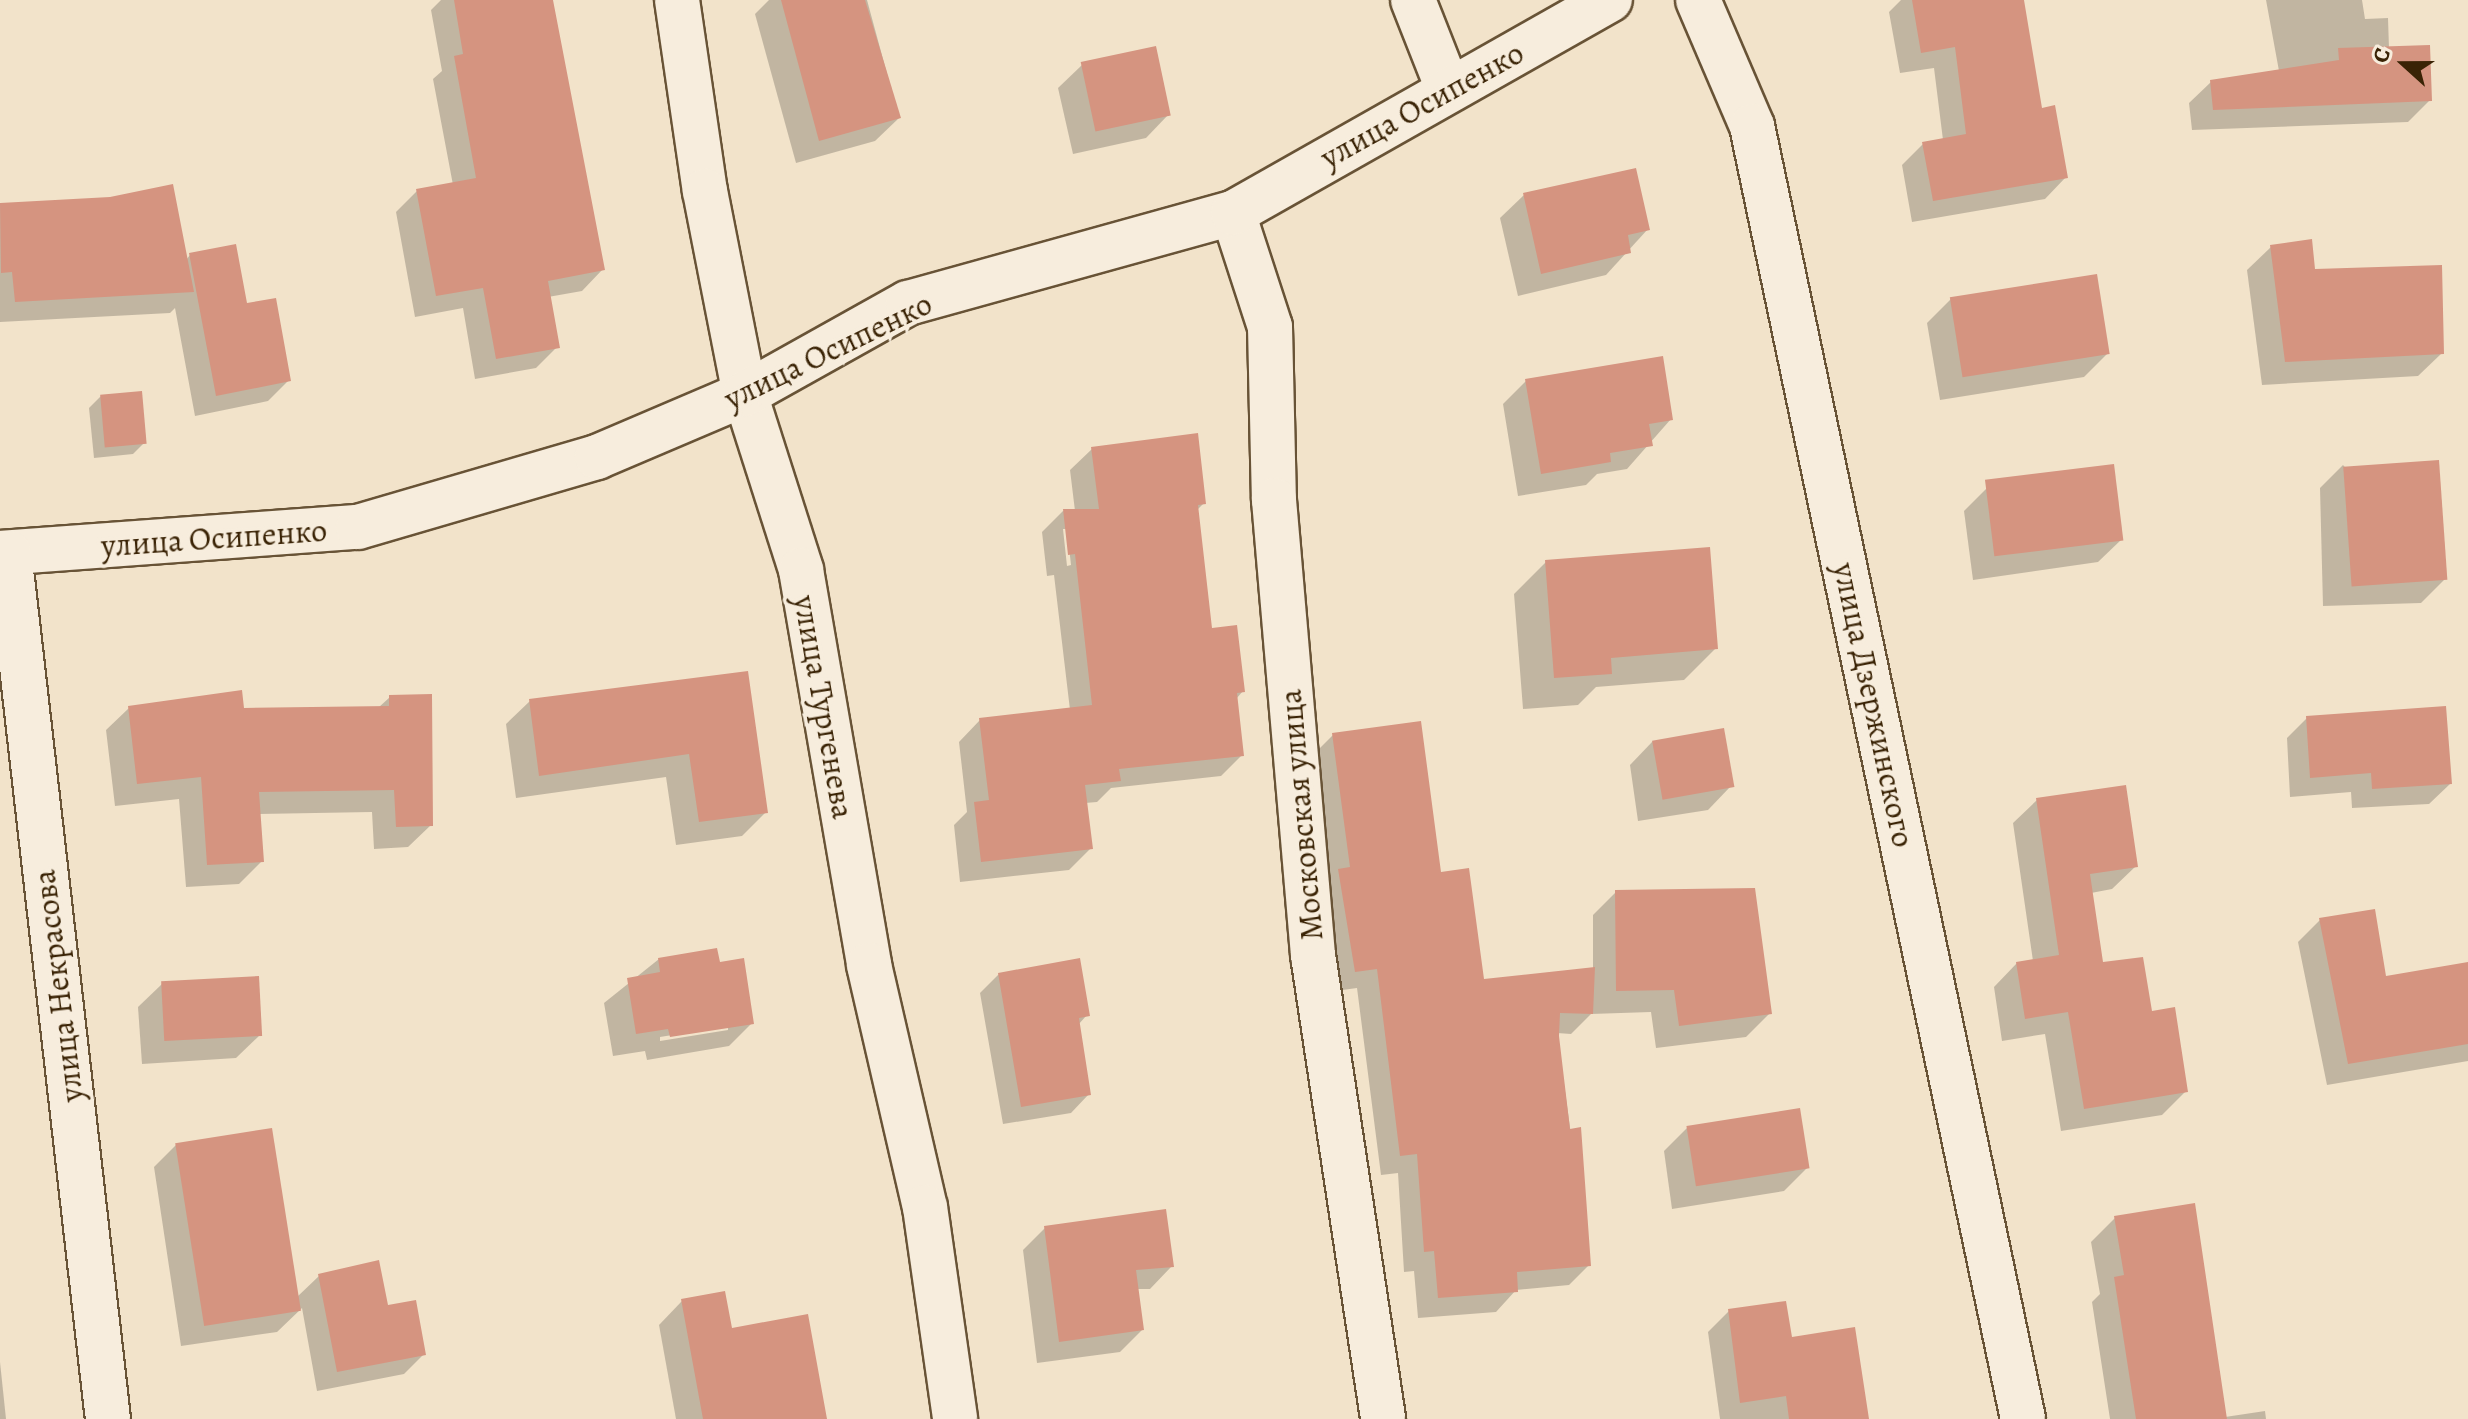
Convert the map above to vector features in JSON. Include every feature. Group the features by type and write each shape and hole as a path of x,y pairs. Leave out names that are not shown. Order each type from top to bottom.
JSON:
{"street":[{"name":"улица Тургенева","path":"677,0 705,191 745,394 801,570 869,965 925,1207 955,1419"},
{"path":"1413,0 1448,89"},
{"name":"улица Осипенко","path":"4,553 358,527 597,457 745,394 908,303 1233,213 1610,0"},
{"name":"улица Дзержинского","path":"1698,0 1752,126 2023,1419"},
{"name":"Московская улица","path":"1233,213 1270,327 1274,500 1313,955 1383,1419"},
{"name":"улица Некрасова","path":"4,553 108,1419"}],"building":[{"path":"454,0 553,0 605,270 548,281 560,348 496,359 483,288 436,296 416,189 476,178 454,56 463,54"},
{"path":"781,0 865,0 901,118 819,141"},
{"path":"1912,0 2024,0 2042,108 2055,105 2068,178 1933,201 1922,142 1966,134 1955,47 1921,53"},
{"path":"2430,45 2432,101 2213,110 2210,80 2339,60 2338,48"},
{"path":"1156,46 1171,115 1095,131 1081,62"},
{"path":"1636,168 1650,230 1628,235 1631,253 1541,274 1523,193"},
{"path":"173,184 194,292 15,302 12,272 1,273 0,203 110,197"},
{"path":"2312,239 2315,269 2442,265 2444,354 2285,362 2270,245"},
{"path":"236,244 247,303 276,298 291,381 216,396 189,253"},
{"path":"2097,274 2110,354 1963,377 1950,297"},
{"path":"1663,356 1673,420 1649,424 1653,446 1610,453 1611,462 1541,474 1525,379"},
{"path":"142,391 147,444 105,447 100,395"},
{"path":"1198,433 1206,504 1198,505 1212,628 1237,625 1245,692 1237,693 1244,756 1119,769 1121,781 1085,785 1093,849 981,862 974,802 989,800 979,718 1092,705 1075,554 1068,555 1063,509 1099,509 1091,447"},
{"path":"2439,460 2447,580 2352,586 2343,467"},
{"path":"2114,464 2123,540 1994,556 1985,480"},
{"path":"1710,547 1718,649 1611,658 1612,674 1554,678 1545,560"},
{"path":"748,671 768,813 699,822 689,754 539,776 529,699"},
{"path":"242,690 244,708 389,706 389,695 432,694 433,826 396,827 394,790 259,792 264,862 207,865 201,777 137,784 128,706"},
{"path":"2446,706 2452,784 2372,789 2371,773 2310,778 2306,716"},
{"path":"1421,721 1441,872 1469,868 1484,979 1595,967 1593,1014 1560,1013 1559,1036 1570,1129 1581,1127 1591,1266 1517,1272 1518,1292 1438,1298 1434,1251 1424,1252 1417,1154 1400,1156 1377,969 1355,972 1338,869 1350,867 1332,733"},
{"path":"1724,728 1734,787 1663,800 1652,741"},
{"path":"2126,785 2138,867 2090,874 2103,962 2143,957 2152,1011 2175,1007 2188,1092 2084,1109 2068,1012 2025,1019 2016,962 2059,955 2036,798"},
{"path":"1755,888 1772,1014 1679,1026 1674,990 1616,991 1615,890"},
{"path":"2375,909 2386,976 2468,962 2468,1044 2348,1064 2319,918"},
{"path":"717,948 720,962 744,958 754,1024 670,1037 668,1029 636,1034 627,978 660,972 658,958"},
{"path":"1080,958 1090,1016 1079,1018 1091,1095 1021,1107 998,973"},
{"path":"259,976 262,1036 164,1041 161,981"},
{"path":"1800,1108 1810,1168 1696,1186 1686,1126"},
{"path":"272,1128 301,1311 204,1326 175,1143"},
{"path":"2195,1203 2227,1419 2136,1419 2114,1277 2124,1275 2114,1216"},
{"path":"1166,1209 1174,1267 1136,1270 1144,1330 1059,1342 1044,1226"},
{"path":"379,1260 388,1305 416,1300 426,1355 337,1372 318,1274"},
{"path":"725,1291 732,1328 808,1314 827,1419 703,1419 681,1299"},
{"path":"1786,1301 1792,1337 1855,1327 1869,1419 1789,1419 1786,1396 1740,1403 1728,1309"}]}
